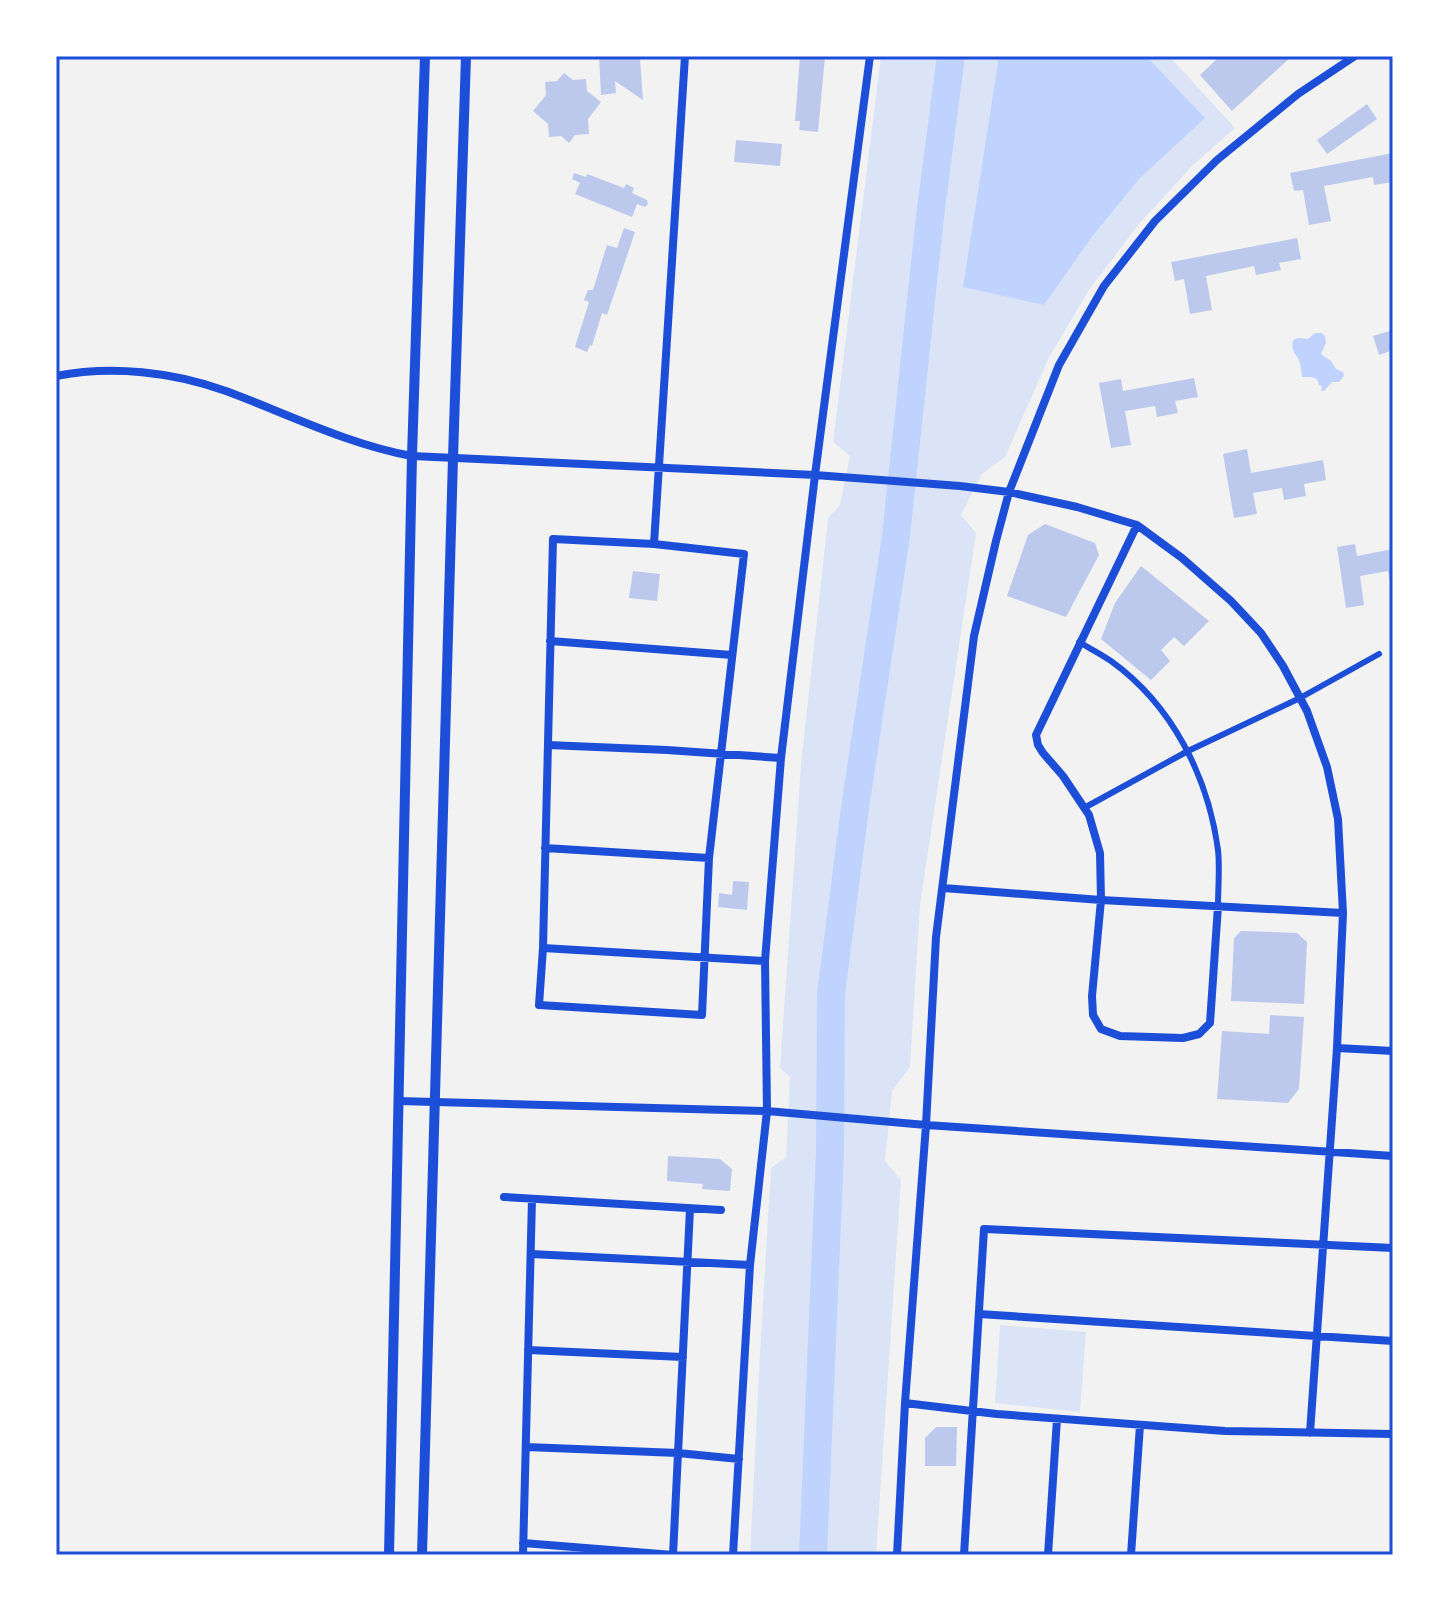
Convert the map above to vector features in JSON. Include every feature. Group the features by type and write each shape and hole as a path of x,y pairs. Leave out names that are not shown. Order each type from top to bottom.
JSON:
{"street":[{"path":"389,1555 412,456 425,56"},
{"path":"422,1555 466,56"},
{"path":"654,544 685,56"},
{"path":"733,1555 750,1265 767,1111 765,961 781,758 870,56"},
{"path":"897,1555 936,937 974,636 1009,492 1059,365 1104,286 1155,221 1229,151 1298,94 1355,56"},
{"path":"56,376 121,371 173,377 225,391 375,449 412,456 815,475 1009,492 1077,507 1137,525 1182,558 1231,601 1261,633 1283,666 1307,711 1327,767 1338,819 1343,913 1337,1048 1310,1433"},
{"path":"1079,642 1110,660 1143,688 1168,718 1188,751 1206,792 1218,852 1218,906 1210,1023 1199,1034 1183,1038 1120,1036 1101,1029 1093,1015 1094,966 1101,900 1100,853 1089,815 1043,753 1036,735 1079,642 1137,525"},
{"path":"553,539 654,544 744,554 709,858 702,1015 539,1005 553,539"},
{"path":"550,641 732,655"},
{"path":"1084,808 1188,751 1300,698 1379,654"},
{"path":"548,745 781,758"},
{"path":"545,848 709,858"},
{"path":"943,888 1343,913"},
{"path":"543,948 765,961"},
{"path":"1337,1048 1393,1051"},
{"path":"398,1101 767,1111 926,1125 1393,1156"},
{"path":"504,1197 721,1210"},
{"path":"523,1555 532,1199"},
{"path":"523,1543 673,1555 690,1209"},
{"path":"964,1555 984,1229 1393,1248"},
{"path":"531,1254 750,1265"},
{"path":"979,1314 1393,1341"},
{"path":"528,1350 683,1357"},
{"path":"905,1403 1057,1419 1225,1431 1393,1434"},
{"path":"1048,1555 1057,1419"},
{"path":"1131,1555 1140,1425"},
{"path":"526,1447 678,1453 739,1459"}],"shaded area":[{"path":"881,56 1169,56 1235,128 1192,166 1139,224 1089,290 1049,357 1005,457 982,474 961,515 976,533 920,905 910,1067 892,1091 885,1161 901,1180 876,1555 750,1555 771,1168 786,1157 790,1077 780,1068 801,765 828,518 840,505 850,456 833,442"},
{"path":"1000,1325 1086,1332 1080,1412 995,1403"}],"water":[{"path":"999,56 1146,56 1205,118 1139,179 1091,238 1044,305 963,287"},
{"path":"1315,333 1325,336 1326,343 1321,354 1344,376 1324,391 1321,391 1322,386 1317,379 1302,377 1300,362 1293,349 1293,340 1308,339"}],"building":[{"path":"599,56 634,56 640,59 643,100 615,81 616,93 601,95"},
{"path":"800,56 825,56 818,132 799,130 800,121 795,121"},
{"path":"1220,56 1292,56 1232,111 1200,75"},
{"path":"564,73 573,80 586,79 587,91 601,102 588,119 589,134 575,135 569,143 561,136 549,137 548,124 533,111 546,95 545,82 557,81"},
{"path":"1367,104 1377,119 1327,154 1317,140"},
{"path":"736,140 782,144 780,166 734,162"},
{"path":"1393,153 1393,182 1374,185 1373,177 1324,186 1331,221 1309,225 1303,190 1294,191 1290,173"},
{"path":"574,173 586,177 587,174 624,188 626,184 634,188 632,193 647,200 648,204 645,207 637,204 632,217 575,194 580,183 572,179"},
{"path":"624,228 635,232 607,315 602,313 592,346 587,352 575,347 589,302 584,300 588,290 593,290 607,245 617,248"},
{"path":"1297,238 1301,259 1279,263 1281,270 1256,275 1254,266 1206,276 1212,310 1190,314 1184,279 1175,281 1171,262"},
{"path":"1393,330 1393,350 1379,355 1373,336"},
{"path":"1194,378 1198,397 1175,401 1178,413 1157,417 1155,406 1125,411 1131,445 1111,448 1099,383 1121,379 1123,391"},
{"path":"1247,449 1251,473 1323,460 1326,480 1304,484 1306,496 1284,500 1282,488 1253,493 1257,514 1234,518 1223,454"},
{"path":"1045,524 1095,543 1099,555 1066,617 1007,596 1028,535"},
{"path":"1355,544 1357,556 1393,549 1393,582 1390,582 1388,571 1360,576 1364,605 1346,608 1337,547"},
{"path":"1141,566 1209,621 1184,646 1174,637 1161,650 1170,661 1151,680 1101,639 1115,603"},
{"path":"633,571 660,574 657,601 629,598"},
{"path":"733,881 749,882 747,910 718,907 719,893 732,895"},
{"path":"1241,931 1297,933 1307,942 1304,1004 1231,1001 1234,938"},
{"path":"1270,1015 1304,1017 1299,1089 1288,1103 1217,1099 1222,1031 1269,1034"},
{"path":"668,1156 720,1159 732,1169 730,1191 702,1189 703,1184 667,1181"},
{"path":"936,1427 957,1427 956,1466 925,1466 925,1438"}],"waterway":[{"path":"813,1555 830,1151 831,994 896,536 930,216 951,56"}]}
